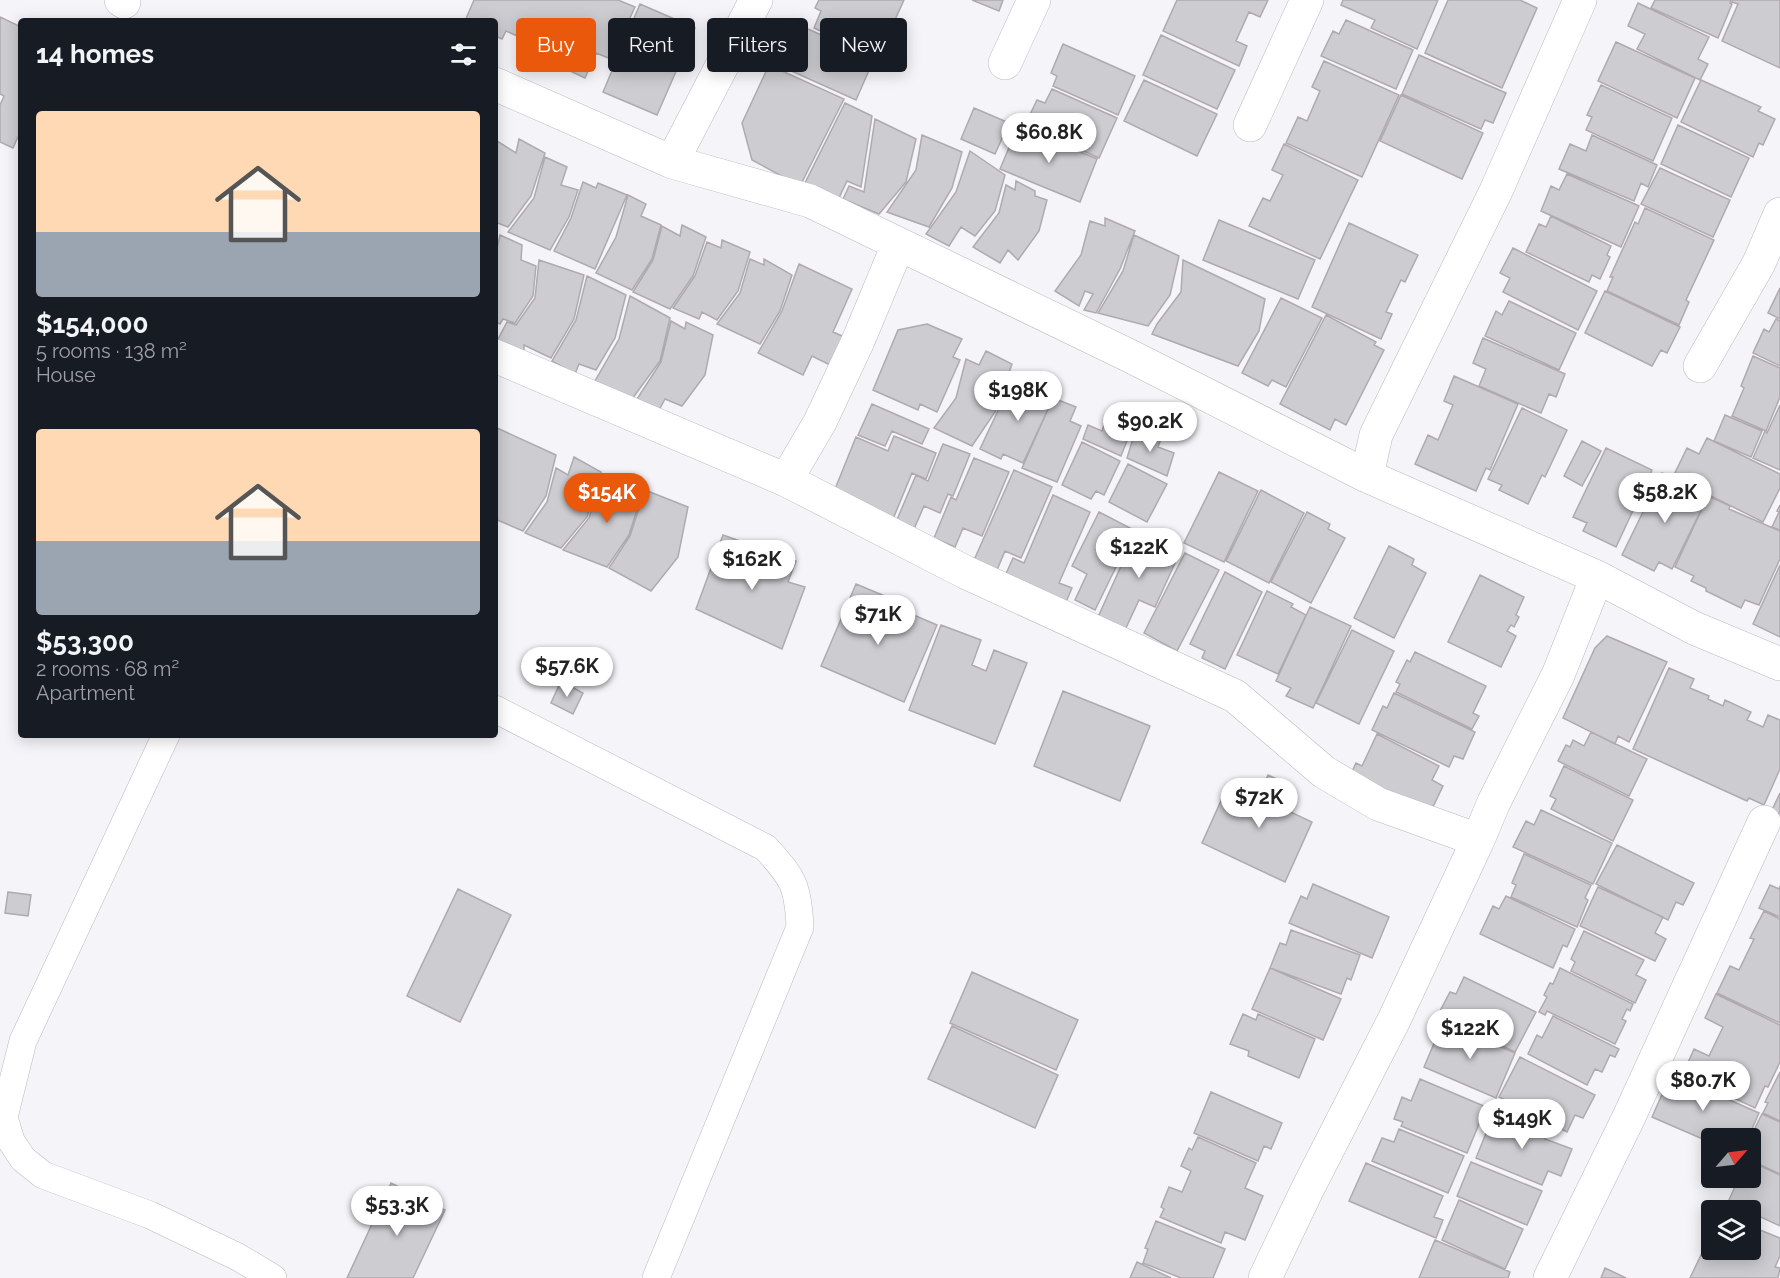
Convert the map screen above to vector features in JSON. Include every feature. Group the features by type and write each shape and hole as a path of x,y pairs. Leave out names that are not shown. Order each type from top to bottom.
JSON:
{"street":[{"path":"672,162 756,0"},
{"path":"1005,63 1034,0"},
{"path":"1250,125 1307,0"},
{"path":"1367,476 1376,435 1496,191 1580,0"},
{"path":"498,85 672,162 810,201 1130,356 1367,476 1597,577 1694,628 1780,664"},
{"path":"1700,366 1759,263 1780,214"},
{"path":"786,480 820,422 858,341 898,245"},
{"path":"498,357 786,480 965,572 1235,696 1323,772 1378,804 1478,840"},
{"path":"1265,1278 1394,1020 1494,802 1558,675 1597,577"},
{"path":"1550,1278 1628,1119 1764,822"}],"lane":[{"path":"498,711 766,848 791,876 796,890 800,927 656,1278"},
{"path":"165,738 23,1041 4,1117 11,1141 23,1159 43,1175 150,1215 238,1257 273,1278"}],"building":[{"path":"474,0 618,0 635,7 630,18 608,18 608,58 596,53 596,18 516,18 516,35 506,31 502,39 498,37 498,18 466,18"},
{"path":"819,0 904,0 896,18 820,18 820,31 814,28 821,11 815,8"},
{"path":"972,0 1003,0 999,11"},
{"path":"1177,0 1268,0 1260,17 1249,12 1236,41 1247,46 1239,66 1163,31"},
{"path":"1343,0 1438,0 1417,49 1371,28 1375,20 1341,5"},
{"path":"1448,0 1520,0 1537,8 1502,88 1425,53"},
{"path":"1655,0 1731,0 1732,4 1718,38 1651,8"},
{"path":"1733,0 1780,0 1780,68 1722,41 1738,4 1732,2"},
{"path":"1638,3 1709,37 1698,59 1708,64 1700,80 1637,49 1645,34 1628,26"},
{"path":"640,4 672,18 634,18"},
{"path":"0,17 18,26 18,137 13,148 0,142 0,105 4,96 0,94"},
{"path":"1346,20 1413,50 1396,89 1321,56 1333,31 1339,34"},
{"path":"808,29 820,34 820,72 868,72 856,100 794,72 808,72"},
{"path":"1161,35 1235,70 1217,109 1143,75"},
{"path":"1616,42 1695,78 1677,118 1598,81"},
{"path":"1063,44 1135,76 1118,115 1053,86 1057,76 1051,73"},
{"path":"1419,55 1506,93 1493,123 1485,120 1481,129 1402,94"},
{"path":"1324,61 1399,95 1362,177 1286,143 1298,117 1307,121 1320,91 1312,87"},
{"path":"572,72 588,72 585,78"},
{"path":"611,72 676,72 657,115 603,92"},
{"path":"766,72 784,72 844,99 800,186 752,160 742,123"},
{"path":"1144,80 1217,114 1197,156 1124,121"},
{"path":"1701,80 1761,107 1758,111 1775,119 1763,145 1759,143 1753,157 1681,122"},
{"path":"1601,85 1672,118 1653,161 1586,130 1592,117 1587,115"},
{"path":"1052,89 1117,118 1099,158 1025,125 1037,100 1045,103"},
{"path":"1401,95 1483,133 1462,179 1380,141"},
{"path":"845,103 872,116 861,187 847,181 839,198 805,183"},
{"path":"974,108 1009,123 995,154 961,139"},
{"path":"875,119 916,139 906,182 879,214 843,199 849,186 864,192"},
{"path":"1678,125 1749,158 1731,197 1661,164"},
{"path":"1018,126 1097,159 1080,202 1000,169"},
{"path":"922,135 962,152 952,188 929,227 887,212 916,170"},
{"path":"1592,135 1657,165 1648,187 1641,183 1634,201 1559,169 1570,144 1586,151"},
{"path":"519,139 545,153 531,196 508,227 498,223 498,142 516,153"},
{"path":"1284,144 1358,180 1320,259 1249,226 1263,198 1270,201 1283,175 1272,170"},
{"path":"970,151 1005,175 995,211 975,236 961,227 949,246 926,234 956,192"},
{"path":"545,157 567,167 561,185 578,190 569,217 550,250 508,232 534,198"},
{"path":"1660,168 1730,200 1713,237 1641,204"},
{"path":"1567,174 1639,206 1621,247 1541,211 1551,186 1559,190"},
{"path":"1016,181 1035,191 1035,196 1047,200 1039,231 1018,260 1008,250 1000,263 973,247 999,213 1006,185 1015,190"},
{"path":"583,182 596,188 598,183 627,195 595,269 554,251 571,218"},
{"path":"628,195 646,204 641,216 661,225 652,259 632,290 596,273 616,237"},
{"path":"1645,208 1714,240 1686,300 1689,302 1679,325 1607,291 1613,277 1610,277 1635,222 1638,224"},
{"path":"1551,216 1611,246 1607,255 1610,257 1600,279 1592,275 1589,282 1526,252 1539,224 1546,227"},
{"path":"1105,218 1135,231 1120,269 1096,313 1084,310 1093,294 1085,291 1079,306 1055,291 1081,255 1090,221 1105,226"},
{"path":"1219,220 1315,260 1298,299 1203,260"},
{"path":"1349,223 1418,255 1405,282 1401,280 1386,312 1392,314 1381,339 1312,307"},
{"path":"682,225 706,237 693,276 670,309 633,292 653,260 662,226 680,236"},
{"path":"500,235 522,245 521,260 536,266 533,296 515,323 503,319 500,324 498,323"},
{"path":"1134,235 1179,256 1170,295 1148,326 1098,313 1123,271"},
{"path":"722,240 750,252 738,291 717,320 702,312 699,319 673,308 695,276 707,242 721,248"},
{"path":"1513,248 1597,291 1578,330 1503,292 1510,278 1500,273"},
{"path":"750,259 764,265 764,259 792,275 780,311 760,344 717,324 740,293"},
{"path":"539,260 584,275 574,319 551,358 524,345 524,352 498,341 507,322 516,325 535,298"},
{"path":"1183,260 1265,299 1259,331 1238,366 1152,334 1181,292"},
{"path":"799,264 852,289 833,332 847,338 834,367 812,356 803,375 758,353 782,311"},
{"path":"587,276 626,295 615,338 596,370 579,364 575,374 552,361 576,320"},
{"path":"1780,288 1780,319 1768,313"},
{"path":"1605,291 1680,327 1667,353 1661,350 1652,366 1585,333"},
{"path":"630,296 670,318 660,361 632,399 595,381 619,339"},
{"path":"1281,298 1322,318 1286,387 1272,380 1268,386 1242,373"},
{"path":"1509,301 1576,333 1559,370 1485,336 1496,311 1502,315"},
{"path":"1326,315 1376,342 1374,345 1384,350 1346,425 1335,419 1330,430 1280,404"},
{"path":"1776,319 1780,321 1780,366 1753,353 1764,329 1769,332"},
{"path":"671,321 685,329 686,322 713,335 705,375 682,406 665,399 658,412 637,399 661,362"},
{"path":"927,324 962,339 953,357 960,360 937,412 920,404 918,410 873,390 898,330"},
{"path":"1483,338 1565,374 1556,397 1549,394 1541,413 1479,386 1486,369 1473,363"},
{"path":"986,351 1012,364 995,412 972,446 934,428 956,398 966,359 979,365"},
{"path":"1753,356 1780,368 1780,397 1766,431 1732,416 1744,388 1741,386"},
{"path":"1454,376 1518,404 1490,470 1486,468 1476,491 1415,464 1428,435 1438,440 1453,405 1444,401"},
{"path":"1029,382 1055,394 1023,463 1003,454 1001,459 980,449 1011,383 1026,390"},
{"path":"1053,398 1076,407 1070,421 1081,426 1057,482 1022,468"},
{"path":"872,404 929,429 922,444 892,431 885,446 858,435"},
{"path":"1780,405 1780,470 1753,458"},
{"path":"1522,408 1567,430 1545,477 1542,475 1528,504 1499,490 1502,485 1488,479"},
{"path":"1725,415 1762,431 1751,457 1714,441"},
{"path":"1105,422 1130,433 1121,456 1083,439 1088,425 1102,431"},
{"path":"498,428 556,455 546,496 523,531 498,520"},
{"path":"1136,429 1161,439 1158,447 1174,453 1167,476 1127,458"},
{"path":"894,436 936,453 926,479 912,473 893,519 833,494 856,437 888,451"},
{"path":"1707,438 1780,474 1780,488 1763,522 1673,477 1687,448 1699,454"},
{"path":"1582,441 1601,451 1582,486 1564,476"},
{"path":"1082,442 1120,461 1104,495 1096,491 1091,499 1062,485"},
{"path":"943,444 970,454 953,496 948,494 940,513 924,506 914,529 896,522 916,475 928,481"},
{"path":"1606,448 1652,470 1616,547 1583,531 1587,523 1573,517"},
{"path":"574,457 601,472 587,517 561,548 525,533 547,502 556,468 568,475"},
{"path":"974,458 1009,472 982,536 963,528 955,547 934,538 951,497 956,500"},
{"path":"1128,464 1167,484 1147,522 1109,502"},
{"path":"1014,470 1052,487 1021,558 1005,551 997,570 974,560"},
{"path":"1219,472 1258,491 1224,562 1184,543"},
{"path":"1662,473 1707,498 1672,569 1659,562 1654,571 1622,555"},
{"path":"621,479 643,490 629,535 607,567 563,550 589,518 600,480 620,491"},
{"path":"645,490 688,507 678,557 651,591 609,568 630,536"},
{"path":"1261,490 1304,513 1269,583 1226,561"},
{"path":"1053,495 1090,512 1059,583 1072,588 1066,602 1005,576 1013,558 1024,563"},
{"path":"1708,496 1730,506 1729,509 1780,531 1780,559 1759,605 1745,600 1741,608 1706,591 1706,588 1691,581 1694,576 1675,567"},
{"path":"1780,505 1780,530 1772,527"},
{"path":"1099,512 1134,530 1095,610 1075,600 1087,574 1072,566"},
{"path":"1307,512 1330,524 1328,529 1345,538 1311,603 1271,582"},
{"path":"1137,531 1181,550 1155,607 1139,600 1125,630 1098,617"},
{"path":"723,535 796,561 788,582 805,587 782,649 696,609"},
{"path":"1389,546 1414,559 1412,565 1426,573 1394,638 1354,618"},
{"path":"1185,553 1219,570 1177,651 1144,633"},
{"path":"1780,565 1780,637 1753,624"},
{"path":"1225,572 1262,592 1225,669 1202,658 1205,651 1190,644"},
{"path":"1480,575 1524,597 1516,615 1519,617 1514,627 1511,625 1507,631 1516,636 1501,667 1448,642"},
{"path":"856,584 887,597 879,616 893,622 896,616 906,620 909,613 937,625 904,702 821,666"},
{"path":"1267,591 1293,604 1291,607 1306,615 1278,674 1237,655"},
{"path":"1310,607 1351,626 1313,708 1286,696 1291,688 1276,681"},
{"path":"941,625 981,640 972,665 986,671 994,650 1027,663 995,744 909,710"},
{"path":"1352,630 1394,651 1359,724 1316,703"},
{"path":"1607,636 1667,662 1629,742 1618,736 1615,744 1563,718 1595,648"},
{"path":"1415,652 1486,686 1473,713 1479,716 1472,729 1396,692 1400,684 1396,682 1407,660 1410,662"},
{"path":"1669,668 1694,679 1690,688 1709,696 1708,699 1723,706 1725,700 1751,712 1747,720 1763,727 1768,715 1780,720 1780,769 1764,805 1749,798 1747,801 1633,749"},
{"path":"561,681 583,693 573,714 551,703"},
{"path":"1063,691 1150,726 1120,801 1034,766"},
{"path":"1394,693 1475,732 1463,759 1454,756 1449,767 1372,730 1383,706 1387,708"},
{"path":"1591,732 1647,759 1629,796 1558,761 1566,745 1570,747 1573,740 1584,746"},
{"path":"1377,734 1439,766 1432,780 1443,786 1428,817 1349,778 1356,763 1362,766"},
{"path":"1564,766 1633,800 1613,841 1551,809 1556,799 1550,796"},
{"path":"1268,775 1292,786 1282,808 1312,822 1285,882 1202,843 1229,783 1258,797"},
{"path":"1780,793 1780,814 1772,810"},
{"path":"1541,810 1612,843 1593,884 1513,847 1526,821 1534,825"},
{"path":"1617,845 1694,883 1683,905 1676,902 1668,920 1596,884"},
{"path":"1524,854 1591,885 1585,898 1588,900 1577,927 1511,897 1516,885 1512,883"},
{"path":"1313,884 1389,917 1372,958 1289,923 1301,896 1307,899"},
{"path":"1770,885 1779,889 1780,886 1780,917 1759,908"},
{"path":"1598,887 1663,917 1655,933 1666,939 1655,961 1580,926"},
{"path":"458,889 511,915 460,1022 407,996"},
{"path":"8,892 31,895 28,916 5,913"},
{"path":"1506,896 1575,929 1567,947 1563,945 1553,968 1480,934 1493,906 1499,909"},
{"path":"1764,911 1780,919 1780,1023 1717,993 1730,966 1739,970 1754,939 1750,938"},
{"path":"1291,930 1360,955 1351,980 1347,978 1341,994 1270,968 1280,943 1286,945"},
{"path":"1584,931 1644,960 1636,975 1646,980 1635,1003 1571,971 1575,962 1571,959"},
{"path":"1270,968 1341,999 1323,1040 1252,1009"},
{"path":"1560,968 1633,1004 1630,1011 1627,1009 1622,1019 1626,1021 1615,1044 1547,1011 1545,1015 1539,1012 1547,997 1544,995 1550,983 1553,984"},
{"path":"972,972 1078,1020 1056,1070 950,1023"},
{"path":"1464,977 1536,1012 1515,1052 1438,1015 1450,992 1456,994"},
{"path":"1716,994 1780,1025 1780,1062 1755,1108 1683,1074 1694,1049 1709,1056 1723,1027 1705,1018"},
{"path":"1243,1014 1256,1020 1258,1014 1315,1039 1299,1078 1248,1056 1249,1051 1230,1044"},
{"path":"1553,1016 1619,1049 1615,1057 1610,1055 1602,1072 1595,1069 1587,1085 1528,1054 1537,1035 1542,1038"},
{"path":"1443,1022 1515,1053 1496,1098 1424,1067"},
{"path":"952,1026 1058,1075 1035,1128 928,1079"},
{"path":"1520,1057 1595,1095 1583,1118 1575,1115 1567,1132 1499,1097"},
{"path":"1780,1072 1780,1121 1763,1113 1768,1103 1765,1102"},
{"path":"1671,1074 1759,1113 1752,1128 1701,1128 1701,1138 1652,1117"},
{"path":"1420,1079 1486,1107 1467,1153 1401,1126 1403,1122 1394,1119 1402,1097 1411,1101"},
{"path":"1211,1092 1282,1123 1271,1149 1264,1146 1258,1161 1194,1133"},
{"path":"1495,1111 1547,1133 1545,1139 1572,1149 1561,1176 1548,1171 1542,1185 1476,1158"},
{"path":"1762,1114 1780,1122 1780,1174 1761,1165 1761,1128 1755,1128"},
{"path":"1399,1129 1464,1156 1448,1193 1372,1161 1382,1138 1394,1142"},
{"path":"1198,1137 1256,1163 1245,1188 1263,1196 1245,1240 1225,1232 1221,1243 1160,1217 1164,1209 1161,1207 1169,1187 1182,1192 1191,1171 1181,1166 1189,1148 1192,1150"},
{"path":"1471,1162 1542,1191 1527,1225 1457,1196"},
{"path":"1366,1163 1443,1196 1434,1217 1443,1220 1436,1238 1349,1201"},
{"path":"1761,1166 1780,1175 1780,1226 1761,1217 1761,1200 1729,1200 1734,1188 1761,1188"},
{"path":"391,1183 445,1210 413,1278 347,1278"},
{"path":"1459,1200 1523,1229 1505,1269 1442,1240"},
{"path":"1156,1221 1225,1249 1213,1278 1181,1278 1143,1263 1148,1249 1145,1248"},
{"path":"1761,1230 1780,1238 1780,1256 1775,1267 1780,1268 1778,1278 1690,1278 1701,1255 1701,1260 1761,1260"},
{"path":"1435,1240 1510,1272 1508,1278 1419,1278"},
{"path":"1137,1262 1171,1278 1130,1278"},
{"path":"1605,1268 1626,1278 1601,1278"}]}
